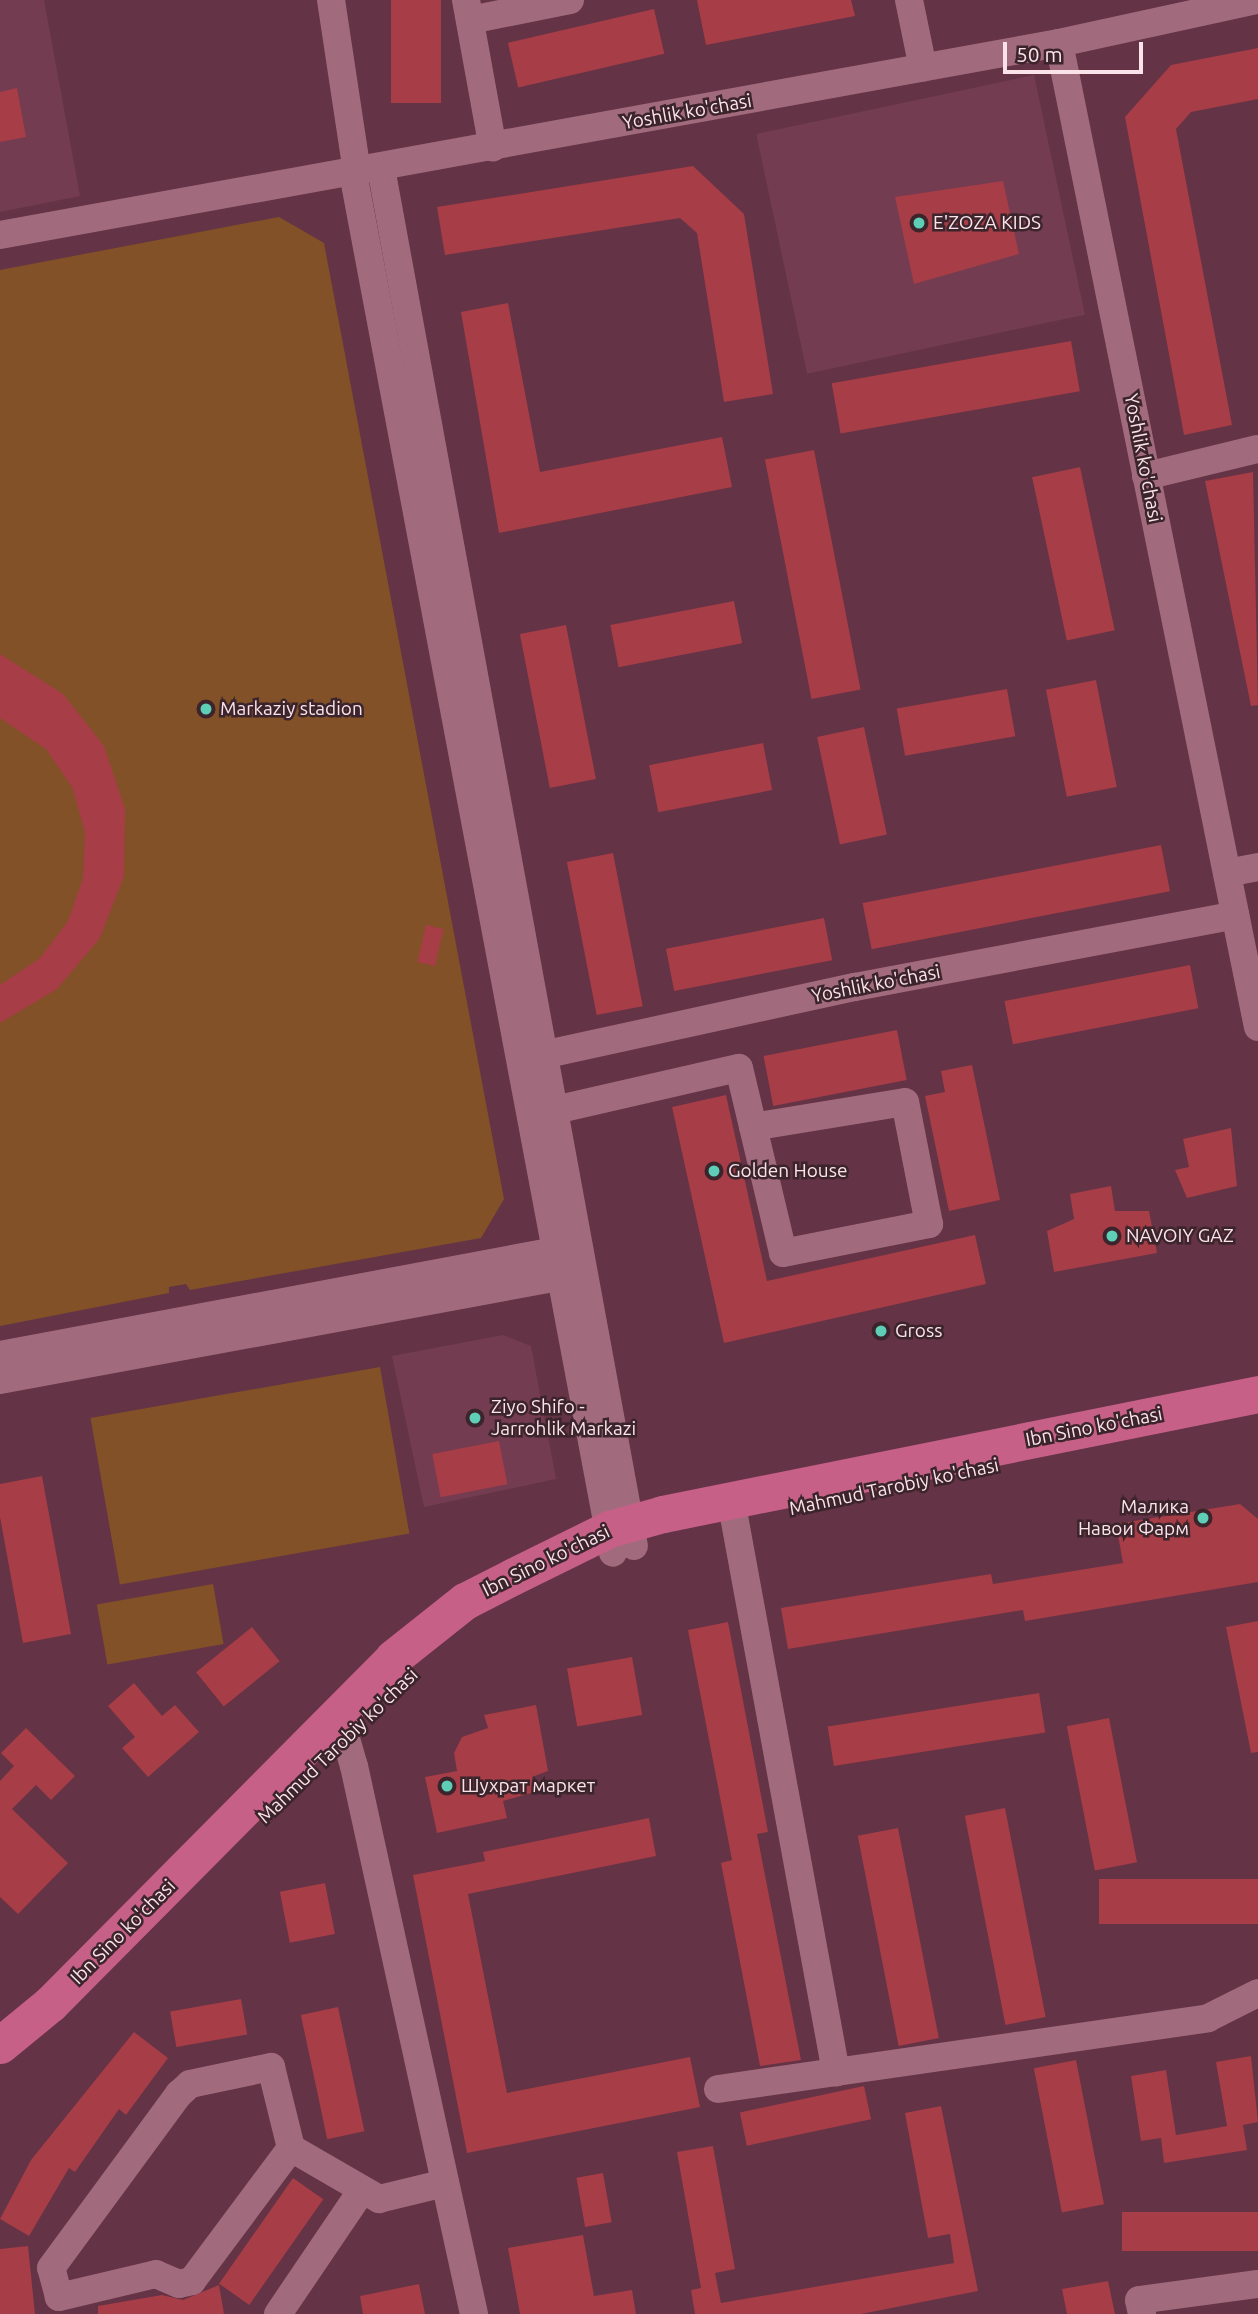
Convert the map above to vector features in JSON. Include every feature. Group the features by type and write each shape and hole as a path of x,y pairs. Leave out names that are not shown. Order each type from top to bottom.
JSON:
{"main road":[{"name":"Ibn Sino ko'chasi","path":"733,1510 1258,1394"},
{"name":"Mahmud Tarobiy ko'chasi","path":"0,2066 58,2023 338,1727 453,1637 622,1538 733,1510 1258,1410"},
{"name":"Ibn Sino ko'chasi","path":"0,2045 50,2004 338,1727"}],"street":[{"path":"331,0 622,1538"},
{"path":"494,148 468,10 570,0"},
{"path":"909,0 923,68"},
{"name":"Yoshlik ko'chasi","path":"0,235 494,148 1059,43 1256,0"},
{"name":"Yoshlik ko'chasi","path":"1059,43 1258,1027"},
{"path":"1146,476 1258,449"},
{"path":"1227,873 1258,867"},
{"name":"Yoshlik ko'chasi","path":"530,1058 1235,915"},
{"path":"540,1114 739,1068 783,1254 929,1224 905,1101 753,1127"},
{"path":"0,1380 189,1333 568,1262"},
{"path":"0,1355 189,1333"},
{"path":"733,1510 836,2072"},
{"path":"338,1727 446,2183 474,2314"},
{"path":"718,2089 1208,2018 1258,1993"},
{"path":"291,2148 192,2281 179,2284 156,2274 60,2306 51,2269 190,2084 271,2067 291,2148 360,2193 379,2199 446,2183"},
{"path":"278,2314 360,2193"},
{"path":"1142,2314 1139,2300 1258,2284"}],"shaded area":[{"path":"0,0 44,0 80,196 0,212"},
{"name":"E'ZOZA KIDS","path":"1034,75 1085,315 807,374 756,134"},
{"name":"Markaziy stadion","path":"279,217 324,243 504,1199 481,1238 190,1290 186,1284 169,1287 169,1293 0,1326 0,270"},
{"name":"Ziyo Shifo - Jarrohlik Markazi","path":"503,1335 531,1346 556,1479 424,1507 392,1356"},
{"path":"380,1367 409,1533 120,1584 90,1418"},
{"path":"213,1584 224,1644 107,1665 97,1604"}],"building":[{"path":"391,0 441,0 441,103 391,103"},
{"path":"697,0 851,0 855,16 706,45"},
{"path":"654,9 664,54 518,88 508,43"},
{"path":"1258,48 1258,99 1191,112 1176,129 1232,425 1184,435 1125,117 1171,65"},
{"path":"17,88 26,137 0,142 0,92"},
{"path":"693,166 744,214 773,394 724,402 697,233 680,218 445,255 437,207"},
{"path":"1003,181 1019,254 914,284 895,197"},
{"path":"508,303 540,472 722,437 732,487 499,533 461,312"},
{"path":"1071,341 1080,391 841,433 832,383"},
{"path":"814,450 861,690 811,699 765,460"},
{"path":"1080,467 1115,630 1067,641 1032,477"},
{"path":"1253,472 1258,705 1251,706 1205,481"},
{"path":"734,601 742,643 619,667 610,625"},
{"path":"566,625 596,779 550,788 520,634"},
{"path":"0,654 63,694 104,746 125,809 124,876 100,938 57,989 0,1023 0,985 40,958 68,921 83,878 85,832 72,787 46,749 0,718"},
{"path":"1096,680 1117,787 1067,797 1046,690"},
{"path":"1007,689 1015,736 905,756 897,708"},
{"path":"864,727 887,835 840,845 817,737"},
{"path":"763,743 772,790 658,812 649,765"},
{"path":"1161,845 1170,891 872,949 863,903"},
{"path":"613,853 643,1006 597,1015 567,862"},
{"path":"824,918 832,960 674,991 666,949"},
{"path":"426,925 444,929 435,966 417,962"},
{"path":"1190,965 1198,1008 1013,1044 1004,1001"},
{"path":"897,1030 907,1080 773,1106 763,1056"},
{"path":"972,1065 1000,1200 949,1211 925,1096 945,1092 941,1071"},
{"name":"Golden House","path":"726,1095 767,1281 975,1235 986,1284 724,1343 672,1107"},
{"path":"1231,1128 1237,1186 1187,1198 1175,1170 1189,1167 1183,1139"},
{"path":"1111,1186 1115,1211 1149,1211 1157,1253 1054,1272 1047,1231 1074,1219 1070,1194"},
{"path":"499,1441 507,1484 441,1497 432,1454"},
{"path":"42,1476 71,1634 23,1643 0,1517 0,1484"},
{"path":"1240,1504 1258,1519 1258,1582 1025,1621 1023,1610 788,1649 781,1608 991,1574 993,1584 1123,1563 1116,1524"},
{"path":"1258,1621 1258,1752 1251,1753 1226,1627"},
{"path":"728,1622 768,1832 757,1834 801,2060 760,2066 721,1863 732,1860 688,1630"},
{"path":"252,1627 280,1661 224,1707 196,1672"},
{"path":"632,1657 642,1715 577,1727 567,1668"},
{"path":"134,1683 162,1716 175,1705 199,1732 148,1777 122,1748 135,1737 108,1706"},
{"path":"1039,1693 1045,1733 834,1766 828,1726"},
{"path":"536,1705 548,1771 532,1777 535,1792 503,1801 507,1818 437,1833 425,1777 457,1771 454,1753 462,1737 488,1728 484,1715"},
{"path":"1109,1718 1137,1862 1095,1871 1067,1726"},
{"path":"26,1728 75,1776 51,1800 36,1785 12,1809 68,1863 18,1914 0,1897 0,1781 14,1766 1,1753"},
{"path":"1005,1808 1046,2017 1005,2025 965,1816"},
{"path":"649,1818 656,1856 468,1894 507,2093 690,2057 700,2107 467,2153 413,1875 485,1861 483,1852"},
{"path":"898,1828 939,2038 899,2046 858,1836"},
{"path":"1099,1879 1258,1879 1258,1924 1099,1924"},
{"path":"325,1883 335,1934 290,1943 280,1892"},
{"path":"241,1999 247,2034 176,2047 170,2012"},
{"path":"338,2007 364,2131 327,2139 301,2015"},
{"path":"134,2032 168,2058 126,2115 119,2109 75,2172 69,2168 29,2236 0,2219 31,2160"},
{"path":"1251,2056 1258,2122 1243,2125 1247,2150 1164,2163 1161,2138 1141,2141 1131,2076 1166,2070 1176,2135 1227,2126 1216,2062"},
{"path":"1076,2060 1104,2204 1062,2213 1034,2068"},
{"path":"864,2086 871,2119 747,2146 740,2112"},
{"path":"941,2106 978,2291 861,2314 695,2314 691,2290 701,2288 677,2152 713,2146 735,2269 715,2273 721,2303 954,2263 950,2234 928,2238 905,2113"},
{"path":"603,2173 612,2222 585,2227 576,2178"},
{"path":"293,2178 323,2199 249,2305 219,2284"},
{"path":"1122,2212 1258,2212 1258,2251 1122,2251"},
{"path":"583,2235 594,2296 632,2290 636,2314 520,2314 508,2248"},
{"path":"28,2246 35,2314 0,2314 0,2249"},
{"path":"1108,2281 1115,2314 1067,2314 1062,2289"},
{"path":"419,2284 425,2314 363,2314 360,2296"},
{"path":"219,2285 224,2314 98,2314 98,2306 162,2295 183,2300"}],"place":[{"name":"E'ZOZA KIDS","path":"919,223"},
{"name":"Markaziy stadion","path":"206,709"},
{"name":"Golden House","path":"714,1171"},
{"name":"NAVOIY GAZ","path":"1112,1236"},
{"name":"Gross","path":"881,1331"},
{"name":"Ziyo Shifo - Jarrohlik Markazi","path":"475,1418"},
{"name":"Малика Навои Фарм","path":"1203,1518"},
{"name":"Шухрат маркет","path":"447,1786"}]}
